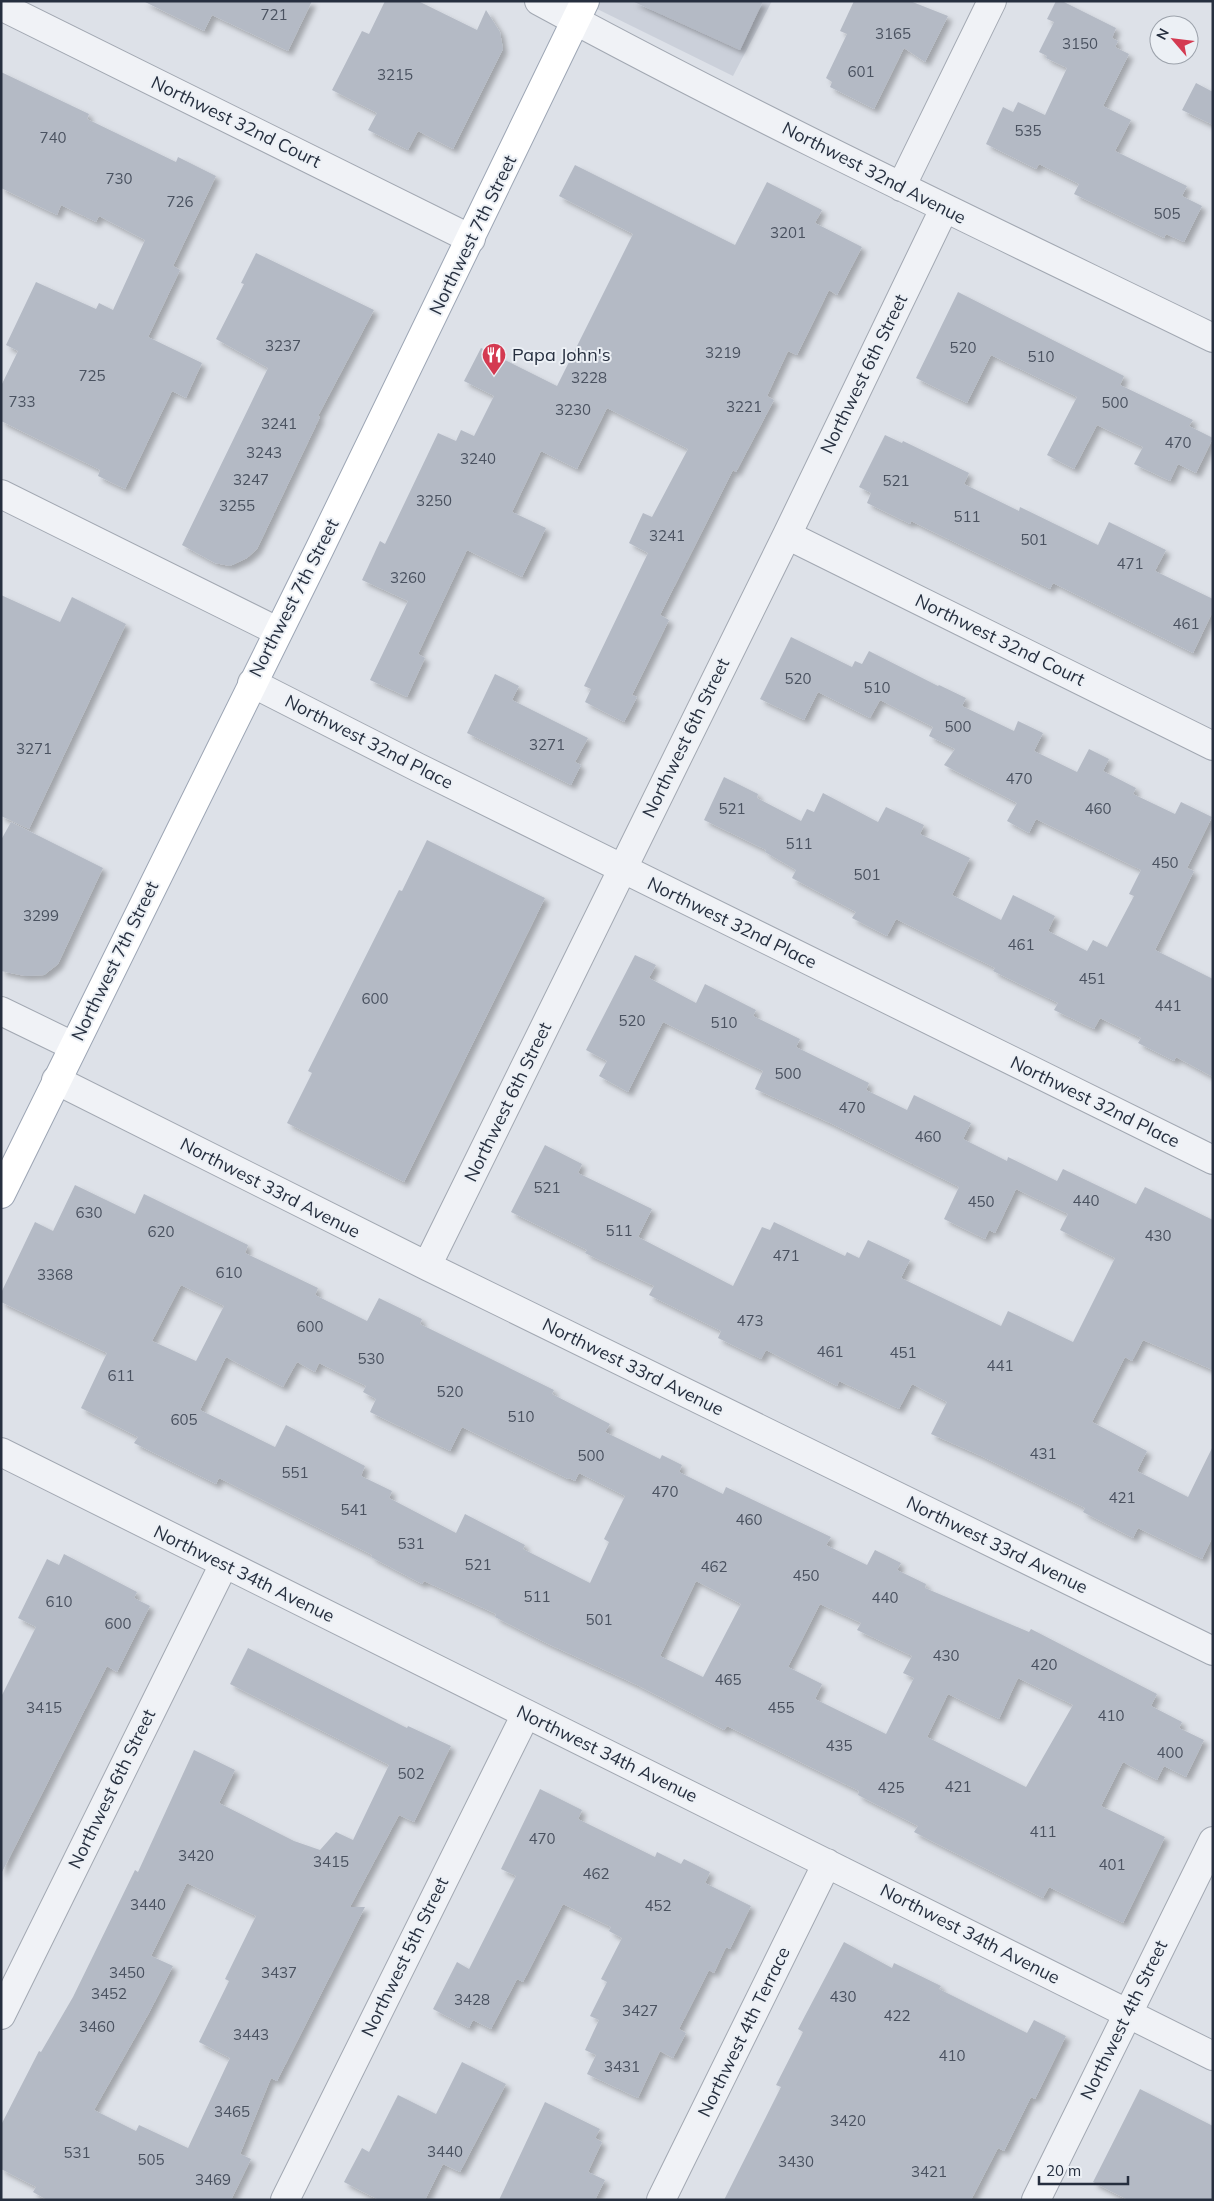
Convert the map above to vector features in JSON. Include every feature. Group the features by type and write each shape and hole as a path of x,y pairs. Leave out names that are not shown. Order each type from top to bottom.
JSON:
{"main road":[{"name":"Northwest 7th Street","path":"1,1194 471,239 580,11"}],"street":[{"name":"Northwest 32nd Avenue","path":"539,1 580,11 944,209 1210,331"},
{"path":"902,187 992,1"},
{"name":"Northwest 32nd Court","path":"1,6 471,239"},
{"name":"Northwest 6th Street","path":"427,1266 787,535 944,209"},
{"path":"1,494 277,631"},
{"name":"Northwest 32nd Court","path":"787,535 1213,746"},
{"name":"Northwest 32nd Place","path":"252,683 1213,1160"},
{"path":"1,1011 73,1046"},
{"name":"Northwest 33rd Avenue","path":"56,1080 427,1266 1213,1651"},
{"name":"Northwest 34th Avenue","path":"1,1452 1213,2056"},
{"name":"Northwest 6th Street","path":"1,2015 224,1564"},
{"name":"Northwest 5th Street","path":"286,2200 526,1714"},
{"name":"Northwest 4th Street","path":"1036,2200 1213,1841"},
{"name":"Northwest 4th Terrace","path":"661,2200 827,1863"}],"shaded area":[{"path":"581,1 772,1 733,76"}],"building":[{"path":"143,1 312,1 288,51 212,15 204,31"},
{"path":"385,1 418,1 477,30 486,10 500,32 503,49 453,149 418,131 408,150 368,130 377,113 332,90 362,31 369,34"},
{"path":"632,1 763,1 740,50"},
{"path":"854,1 910,1 948,16 925,62 904,48 874,109 830,87 832,82 826,78 847,34 840,31"},
{"path":"1056,1 1062,1 1116,28 1112,38 1118,41 1115,47 1129,54 1103,106 1131,120 1115,151 1187,186 1182,196 1202,206 1184,242 1166,234 1164,238 1074,194 1079,184 1039,164 1036,169 986,144 1003,107 1013,112 1018,102 1045,115 1067,68 1046,58 1047,56 1039,52 1054,22 1047,19"},
{"path":"1,72 89,114 87,119 176,162 178,157 216,176 173,266 180,270 148,337 202,363 186,398 172,391 125,489 98,476 100,470 1,421 1,386 18,351 6,345 36,282 96,309 99,303 113,310 145,240 99,216 96,222 61,205 57,215 1,188"},
{"path":"1196,83 1213,92 1213,125 1182,110"},
{"path":"575,165 735,245 767,182 822,210 815,223 862,247 837,295 829,290 797,355 788,351 767,396 774,400 736,472 733,470 660,615 669,620 632,695 637,697 624,722 585,702 591,689 584,686 648,553 629,543 643,513 652,517 688,449 607,408 577,469 541,451 512,512 546,528 522,577 467,550 418,654 425,658 407,697 370,680 408,601 362,580 380,541 385,544 438,433 456,441 461,430 474,436 494,396 464,381 481,348 557,386 633,234 559,196"},
{"path":"256,253 374,310 318,416 320,417 257,549 247,558 230,566 215,563 182,545 268,368 216,339 244,284 241,283"},
{"path":"958,292 1124,376 1120,385 1193,420 1189,426 1213,438 1196,473 1178,464 1170,481 1134,464 1143,447 1097,425 1074,469 1047,455 1077,397 991,355 967,403 916,378"},
{"path":"885,435 902,443 903,441 969,473 964,484 1019,511 1020,507 1098,545 1109,522 1166,550 1155,571 1213,599 1213,611 1193,653 1053,583 1050,589 911,521 910,524 867,503 871,493 859,487"},
{"path":"1,595 60,622 72,597 126,624 29,829 1,816"},
{"path":"791,637 852,667 855,661 862,664 869,651 966,698 962,706 1014,731 1018,721 1043,733 1034,751 1077,772 1089,749 1109,759 1103,771 1136,788 1133,794 1175,814 1181,802 1212,817 1187,868 1194,871 1155,950 1213,979 1213,1077 1176,1057 1174,1061 1138,1043 1141,1038 1100,1018 1094,1029 1054,1010 1058,1003 993,971 995,968 896,919 887,936 852,918 856,912 792,878 796,870 765,852 766,850 704,820 724,777 758,794 757,798 801,821 807,809 814,812 823,793 878,822 886,807 924,825 920,834 970,858 952,895 1001,920 1013,895 1055,916 1048,931 1087,951 1093,940 1107,947 1134,896 1129,894 1141,870 1036,819 1029,833 1007,821 1017,803 944,765 955,749 929,736 933,727 880,700 870,718 818,692 804,720 760,699"},
{"path":"495,674 519,686 512,700 588,738 575,762 581,765 571,785 467,733"},
{"path":"11,822 103,868 58,964 44,975 25,976 1,971 1,840"},
{"path":"427,840 545,898 404,1182 287,1123 312,1073 308,1071 399,890 402,891"},
{"path":"635,955 656,965 649,978 696,1003 705,984 756,1010 753,1016 800,1039 796,1047 869,1083 866,1090 907,1110 914,1095 971,1123 963,1139 1007,1161 1008,1157 1057,1181 1063,1169 1136,1204 1145,1187 1213,1220 1213,1370 1143,1340 1132,1361 1125,1357 1092,1422 1147,1451 1137,1471 1188,1497 1213,1446 1213,1536 1202,1559 1138,1528 1133,1538 1083,1512 1085,1508 981,1456 931,1434 947,1402 912,1384 899,1409 839,1381 837,1386 766,1350 761,1359 718,1338 721,1331 649,1295 654,1286 585,1253 587,1250 511,1212 545,1145 582,1164 578,1173 652,1209 638,1237 733,1286 762,1227 770,1230 774,1222 845,1256 847,1252 859,1258 868,1240 910,1260 901,1278 1001,1326 1008,1311 1073,1342 1115,1258 1060,1230 1068,1214 1016,1189 995,1233 989,1230 985,1239 944,1219 959,1187 830,1123 755,1089 763,1071 663,1022 628,1092 599,1076 607,1061 586,1050"},
{"path":"75,1185 135,1214 144,1194 248,1245 245,1253 318,1288 315,1295 367,1321 379,1298 422,1319 420,1324 554,1390 552,1394 610,1424 605,1432 660,1459 662,1455 682,1465 679,1472 723,1494 726,1487 831,1537 826,1545 867,1565 875,1550 901,1563 897,1570 926,1584 925,1588 1029,1632 1031,1629 1157,1694 1151,1706 1182,1722 1179,1728 1204,1740 1186,1777 1164,1766 1157,1780 1123,1762 1101,1806 1165,1837 1123,1923 1049,1887 1043,1898 914,1832 918,1826 858,1795 859,1791 727,1726 724,1730 637,1685 546,1643 495,1617 496,1614 424,1581 422,1584 371,1557 372,1555 219,1478 216,1484 134,1443 138,1437 81,1408 107,1353 1,1302 1,1293 35,1222 53,1231","holes":["181,1285 224,1306 196,1361 152,1341","226,1357 283,1387 297,1362 315,1372 319,1363 366,1386 363,1392 376,1399 370,1412 450,1451 462,1427 568,1479 575,1481 579,1473 625,1496 604,1539 609,1542 590,1583 523,1549 525,1545 465,1514 456,1533 389,1498 392,1491 361,1476 365,1466 286,1425 275,1447 200,1410","696,1581 741,1604 703,1677 660,1656","820,1604 861,1623 857,1630 912,1656 903,1673 914,1678 886,1734 815,1699 822,1684 788,1667","1018,1678 1073,1705 1026,1787 927,1737 948,1694 999,1719"]},
{"path":"64,1554 137,1592 134,1598 150,1606 117,1672 107,1666 1,1874 1,1697 36,1627 18,1618 47,1559 59,1565"},
{"path":"248,1648 407,1728 408,1726 451,1746 414,1822 399,1815 350,1907 365,1907 277,2081 271,2078 240,2154 251,2159 231,2200 47,2200 33,2192 36,2187 1,2169 1,2125 39,2051 41,2052 73,1997 135,1870 138,1872 194,1750 235,1770 219,1803 294,1841 320,1850 336,1832 353,1840 389,1765 230,1684","holes":["187,1883 256,1916 225,1979 229,1981 199,2042 230,2058 188,2148 139,2125 136,2131 94,2110 173,1966 151,1956"]},
{"path":"540,1789 582,1810 578,1819 655,1857 657,1852 681,1864 684,1859 710,1872 705,1883 751,1906 730,1949 726,1947 714,1973 709,1970 679,2029 686,2033 673,2058 660,2051 638,2098 587,2074 596,2055 585,2050 599,2020 590,2016 607,1982 601,1979 622,1938 609,1931 611,1927 563,1904 523,1982 517,1979 491,2029 473,2020 469,2028 433,2009 457,1962 469,1969 516,1876 501,1869"},
{"path":"844,1942 892,1968 894,1963 941,1986 939,1989 1027,2033 1034,2020 1066,2036 1035,2099 1031,2097 1004,2151 998,2148 971,2200 724,2200 781,2087 776,2085 803,2032 798,2029"},
{"path":"462,2062 506,2084 460,2172 443,2164 425,2200 379,2200 344,2182 362,2148 369,2152 398,2095 436,2114"},
{"path":"1140,2089 1213,2126 1213,2200 1128,2200 1093,2182"},
{"path":"545,2102 600,2129 595,2138 602,2142 588,2172 605,2180 595,2200 499,2200"}],"place":[{"name":"Papa John's","path":"494,376"}]}
